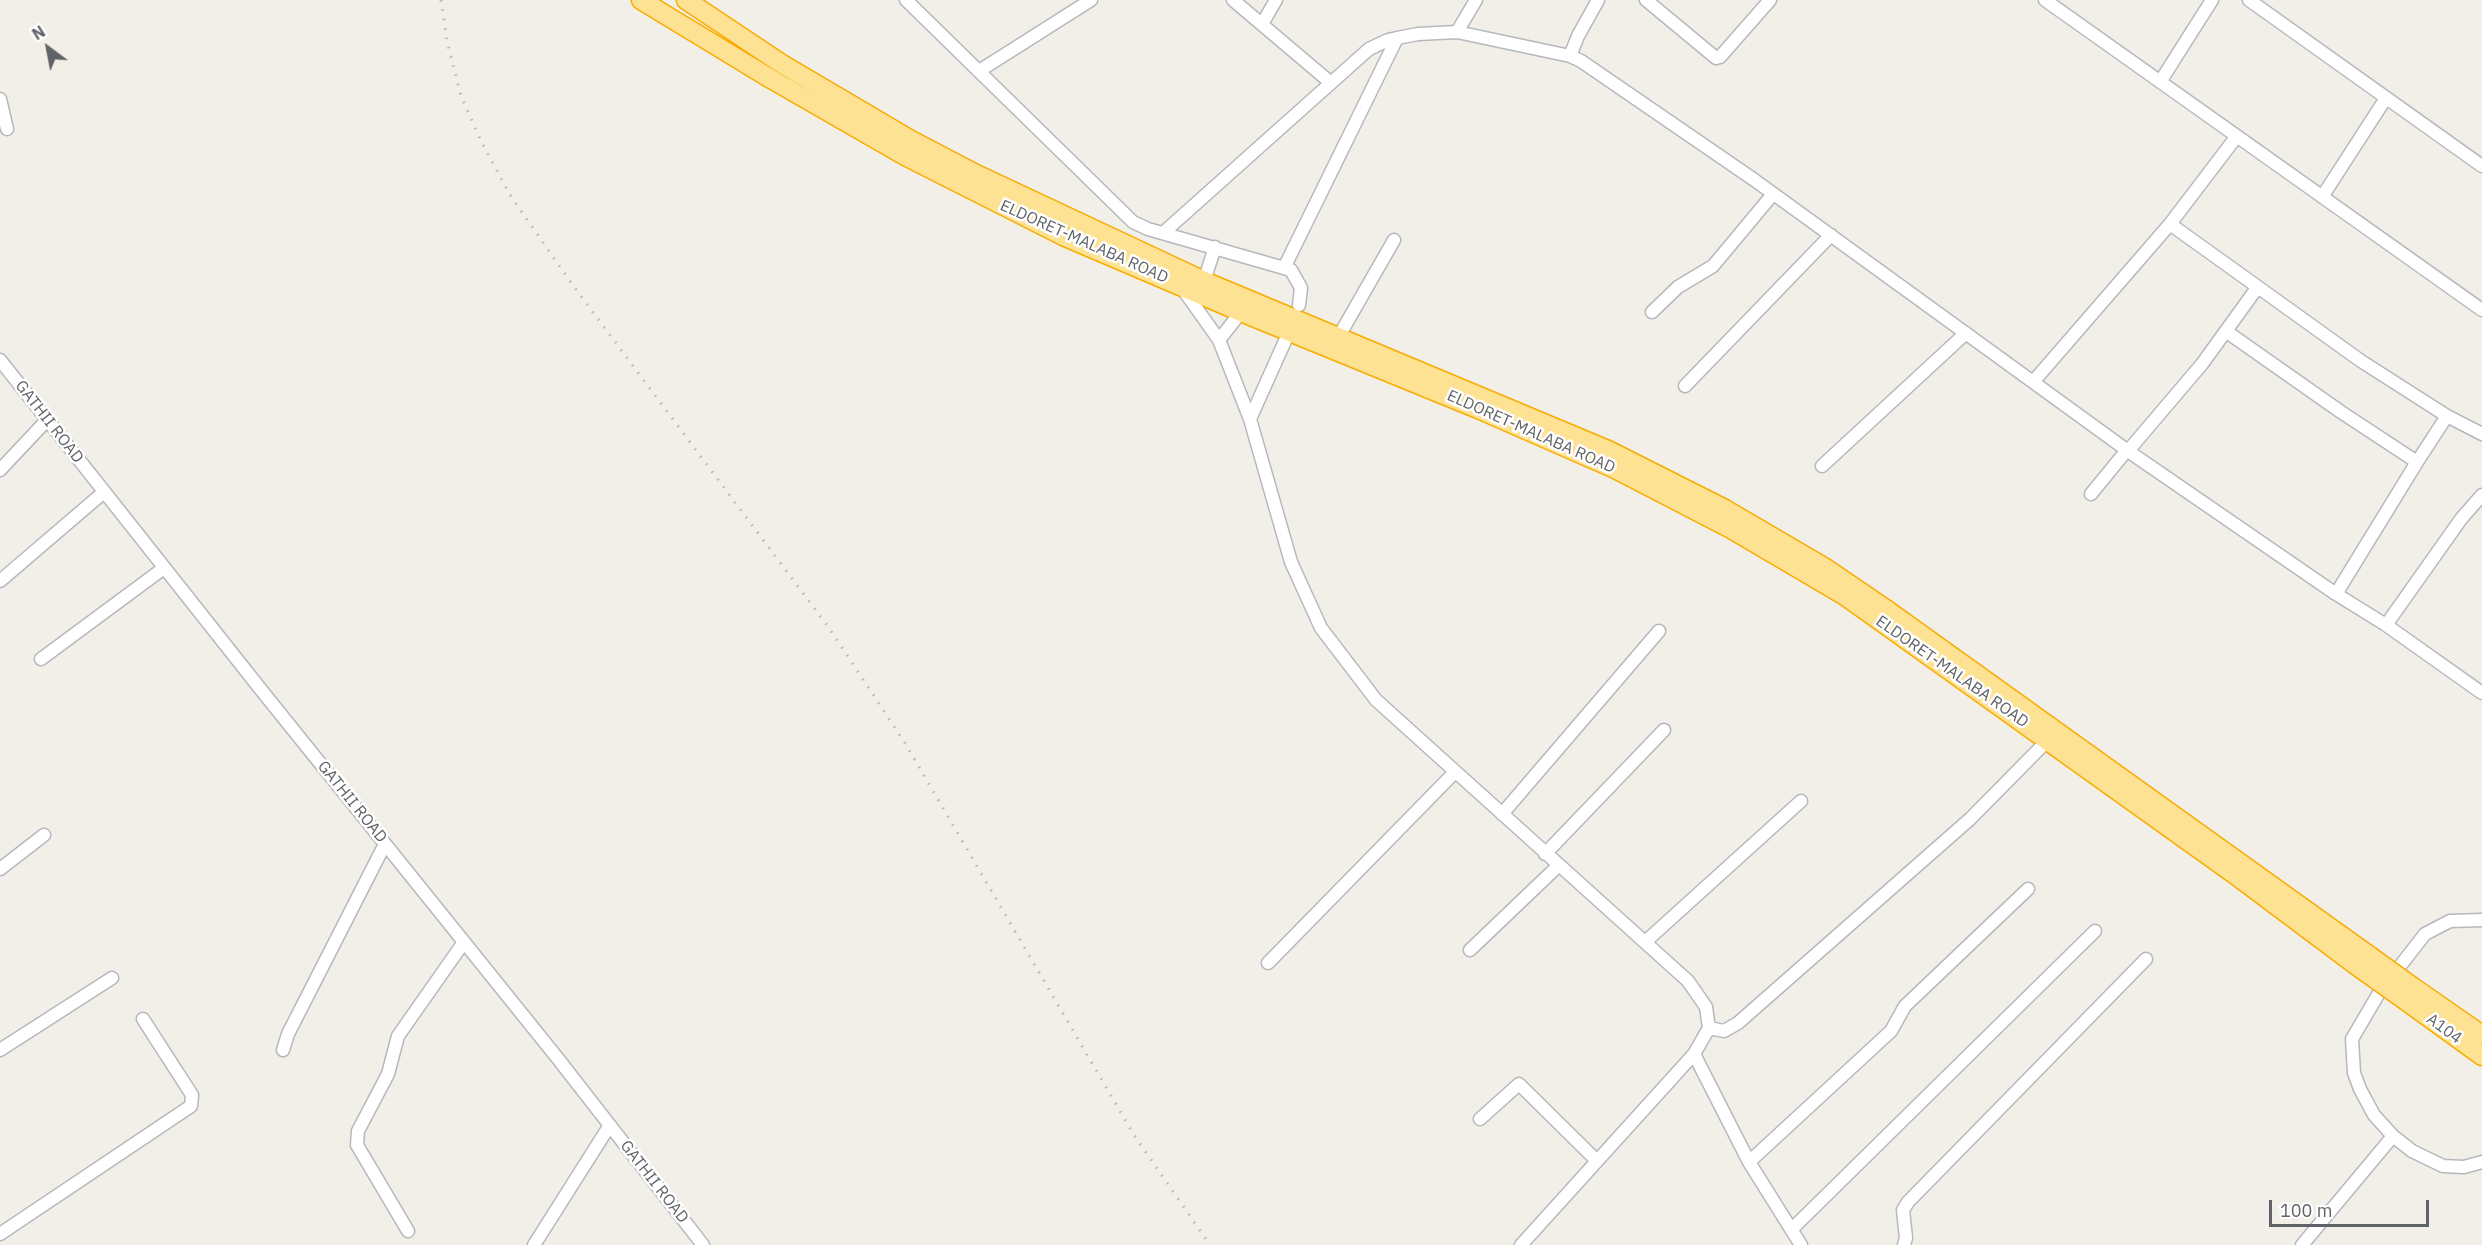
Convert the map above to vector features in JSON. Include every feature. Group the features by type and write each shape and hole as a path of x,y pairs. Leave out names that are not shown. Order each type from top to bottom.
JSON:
{"highway":[{"name":"ELDORET-MALABA ROAD","path":"641,0 771,79 905,156 1063,236 1241,312 1478,408 1615,469 1731,529 1845,596 2365,962"},
{"name":"ELDORET-MALABA ROAD","path":"686,0 782,64 911,140 1048,209 1204,281 1608,450 1725,509 1824,567 2123,777 2365,962"},
{"path":"2365,962 2410,994 2482,1035"},
{"name":"A104","path":"2410,994 2482,1056"}],"street":[{"path":"906,0 1133,222 1163,233 1291,270 1301,288 1299,305"},
{"path":"979,71 1092,0"},
{"path":"1233,0 1331,83"},
{"path":"1262,24 1276,0"},
{"path":"1457,32 1476,0"},
{"path":"1570,56 1598,0"},
{"path":"1646,0 1716,58 1720,57 1770,0"},
{"path":"2045,0 2482,310"},
{"path":"2160,82 2212,0"},
{"path":"2249,0 2482,166"},
{"path":"1163,233 1369,50 1388,40 1418,34 1457,32 1570,56 1581,61 1831,235 2127,450 2336,594 2386,625 2482,693"},
{"path":"1284,268 1397,38"},
{"path":"2322,197 2386,98"},
{"path":"0,99 7,129"},
{"path":"2033,382 2170,224 2237,136"},
{"path":"1652,312 1678,287 1713,266 1773,194"},
{"path":"2170,224 2361,361 2446,416 2482,434"},
{"path":"1685,386 1831,235"},
{"path":"1339,336 1394,240"},
{"path":"1204,281 1215,247"},
{"path":"1179,285 1219,340 1250,419 1292,562 1322,628 1376,700 1645,942 1699,995 1706,1008 1709,1028 1694,1054 1521,1245"},
{"path":"2091,494 2227,332 2257,288"},
{"path":"1219,340 1241,312"},
{"path":"2227,332 2417,462"},
{"path":"1822,466 1966,333"},
{"path":"1250,419 1285,341"},
{"name":"GATHII ROAD","path":"0,360 610,1125 703,1245"},
{"path":"2336,594 2446,416"},
{"path":"0,470 47,420"},
{"path":"0,581 104,492"},
{"path":"2386,625 2461,519 2482,495"},
{"path":"41,659 164,568"},
{"path":"1502,814 1659,631"},
{"path":"1545,854 1664,730"},
{"path":"1709,1028 1724,1031 1738,1023 1970,819 2048,740"},
{"path":"1268,963 1455,772"},
{"path":"1645,942 1801,801"},
{"path":"0,868 44,835"},
{"path":"284,1050 288,1034 385,844"},
{"path":"1470,950 1558,866"},
{"path":"1749,1162 1891,1031 1905,1006 2028,889"},
{"path":"2482,920 2450,921 2425,934 2379,993 2352,1039 2354,1073 2360,1089 2374,1115 2393,1136 2412,1150 2443,1166 2464,1167 2482,1162"},
{"path":"1792,1229 2095,931"},
{"path":"408,1231 356,1139 388,1074 398,1036 464,942"},
{"path":"1904,1245 1906,1238 1903,1210 1908,1202 2146,959"},
{"path":"0,1050 112,978"},
{"path":"0,1234 191,1106 192,1095 143,1019"},
{"path":"1694,1054 1749,1162 1801,1245"},
{"path":"1480,1119 1519,1084 1596,1160"},
{"path":"534,1245 610,1125"},
{"path":"2302,1245 2393,1136"}],"railway":[{"path":"441,0 447,41 461,96 481,141 510,195 574,287 829,628 905,743 1134,1135 1210,1245"}]}
